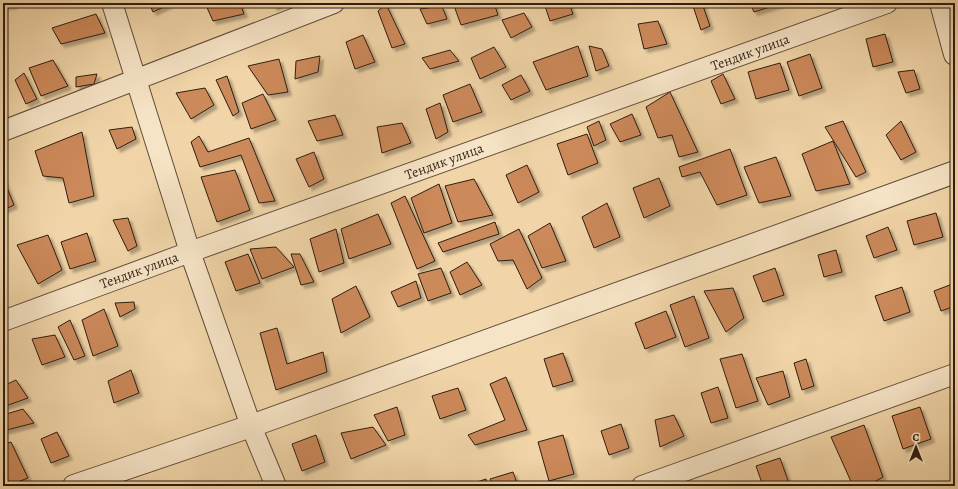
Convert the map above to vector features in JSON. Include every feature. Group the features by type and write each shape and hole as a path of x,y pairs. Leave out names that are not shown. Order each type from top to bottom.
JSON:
{"street":[{"path":"112,3 190,252 251,426 276,486"},
{"path":"3,131 334,3"},
{"name":"Тендик улица","path":"3,320 887,3"},
{"path":"941,3 955,54"},
{"path":"74,486 251,426 955,172"},
{"path":"642,486 955,374"}],"building":[{"path":"3,3 13,3 14,5 3,6"},
{"path":"149,3 172,3 153,12"},
{"path":"205,3 240,3 244,14 213,21"},
{"path":"272,3 283,3 274,7"},
{"path":"453,3 494,3 498,15 461,25"},
{"path":"544,3 569,3 573,14 550,21"},
{"path":"692,3 702,3 710,26 701,30"},
{"path":"750,3 783,3 754,12"},
{"path":"386,4 405,44 392,48 378,11"},
{"path":"442,6 447,19 427,24 420,9"},
{"path":"524,13 532,27 511,38 502,20"},
{"path":"96,14 105,33 61,44 52,28"},
{"path":"658,21 667,44 644,49 638,24"},
{"path":"885,34 893,62 873,67 866,39"},
{"path":"363,35 375,62 355,69 346,42"},
{"path":"578,46 588,76 546,90 533,62"},
{"path":"589,46 602,49 609,66 596,71"},
{"path":"494,47 506,67 480,79 471,58"},
{"path":"450,50 459,61 430,69 422,58"},
{"path":"810,54 822,88 799,96 787,62"},
{"path":"320,56 318,72 295,79 296,61"},
{"path":"279,59 288,92 268,95 248,66"},
{"path":"53,60 68,86 41,96 29,68"},
{"path":"780,63 789,90 756,99 748,72"},
{"path":"914,70 920,89 906,93 898,72"},
{"path":"24,73 37,99 26,104 15,80"},
{"path":"97,74 94,84 76,87 76,77"},
{"path":"723,74 735,99 721,104 711,81"},
{"path":"521,75 530,91 511,100 502,85"},
{"path":"227,76 239,112 233,116 216,80"},
{"path":"470,84 482,112 453,122 443,95"},
{"path":"205,88 214,105 191,119 176,93"},
{"path":"670,92 698,152 679,157 672,135 658,138 646,107"},
{"path":"263,94 276,120 251,129 242,103"},
{"path":"440,103 448,132 436,139 426,109"},
{"path":"632,114 641,135 620,142 610,124"},
{"path":"335,115 343,135 317,141 308,121"},
{"path":"599,121 606,140 594,146 587,127"},
{"path":"843,121 866,172 856,177 825,127"},
{"path":"901,121 916,152 901,160 886,135"},
{"path":"402,123 411,143 382,153 377,127"},
{"path":"132,127 136,139 117,149 109,130"},
{"path":"82,132 94,196 69,203 63,178 43,176 35,151"},
{"path":"587,134 598,163 568,175 557,144"},
{"path":"199,136 208,152 249,138 275,201 259,203 241,155 200,167 191,142"},
{"path":"833,141 850,184 816,191 802,154"},
{"path":"730,149 747,195 717,205 700,172 682,177 679,167"},
{"path":"314,152 324,179 309,187 296,159"},
{"path":"776,157 791,196 759,203 744,167"},
{"path":"527,165 539,192 518,203 506,175"},
{"path":"235,170 250,210 217,222 201,177"},
{"path":"3,178 14,205 3,210"},
{"path":"659,178 670,206 644,218 633,188"},
{"path":"474,179 493,215 458,222 445,186"},
{"path":"439,184 452,223 424,233 411,198"},
{"path":"405,196 435,261 417,269 391,203"},
{"path":"607,203 620,237 594,248 582,217"},
{"path":"936,213 943,237 914,245 907,221"},
{"path":"378,214 391,244 349,259 341,229"},
{"path":"128,218 137,246 128,251 113,220"},
{"path":"495,222 499,234 443,252 438,243"},
{"path":"550,223 566,261 542,268 528,236"},
{"path":"888,227 897,250 874,258 866,236"},
{"path":"336,229 344,263 319,272 310,239"},
{"path":"519,229 542,278 527,289 513,260 498,261 490,244"},
{"path":"87,233 96,261 70,269 61,242"},
{"path":"48,235 62,270 38,284 17,245"},
{"path":"276,247 294,267 262,279 250,249"},
{"path":"836,250 842,272 824,277 818,255"},
{"path":"248,254 260,283 236,291 225,262"},
{"path":"291,254 300,254 314,282 301,285"},
{"path":"467,262 482,285 460,295 450,272"},
{"path":"441,268 451,293 428,301 418,274"},
{"path":"775,268 784,295 763,302 753,276"},
{"path":"416,281 421,298 398,307 391,292"},
{"path":"955,283 955,306 941,311 934,291"},
{"path":"356,286 370,317 341,333 332,299"},
{"path":"902,287 910,312 884,321 875,296"},
{"path":"733,288 744,318 726,332 704,291"},
{"path":"694,296 709,338 685,347 670,305"},
{"path":"134,302 135,309 120,317 115,303"},
{"path":"104,309 118,346 93,356 82,320"},
{"path":"666,311 676,337 645,349 635,323"},
{"path":"70,320 85,356 74,360 58,327"},
{"path":"277,328 287,364 323,352 327,372 276,390 260,333"},
{"path":"55,335 65,357 42,365 32,339"},
{"path":"563,353 573,381 553,387 544,359"},
{"path":"742,354 758,401 736,408 720,359"},
{"path":"806,359 814,386 802,390 794,363"},
{"path":"131,370 139,393 114,403 108,381"},
{"path":"783,371 790,397 768,405 756,378"},
{"path":"506,377 527,430 475,445 468,435 505,420 490,384"},
{"path":"16,380 28,398 3,407 3,386"},
{"path":"718,387 728,418 711,423 701,393"},
{"path":"458,388 466,410 440,419 432,396"},
{"path":"397,407 405,435 388,441 374,415"},
{"path":"920,407 931,439 903,449 892,416"},
{"path":"23,409 34,423 3,431 3,415"},
{"path":"674,415 684,436 660,447 655,420"},
{"path":"621,424 629,448 609,455 601,431"},
{"path":"864,425 883,477 867,486 853,486 831,437"},
{"path":"373,427 386,445 351,459 341,433"},
{"path":"57,432 69,456 51,463 41,439"},
{"path":"316,435 325,462 302,471 292,444"},
{"path":"563,435 574,474 549,481 538,442"},
{"path":"11,442 28,478 10,485 3,467 3,445"},
{"path":"780,458 790,486 763,486 756,466"},
{"path":"513,472 518,486 494,486 490,479"},
{"path":"486,479 488,486 465,486"},
{"path":"706,482 708,486 693,486"}]}
